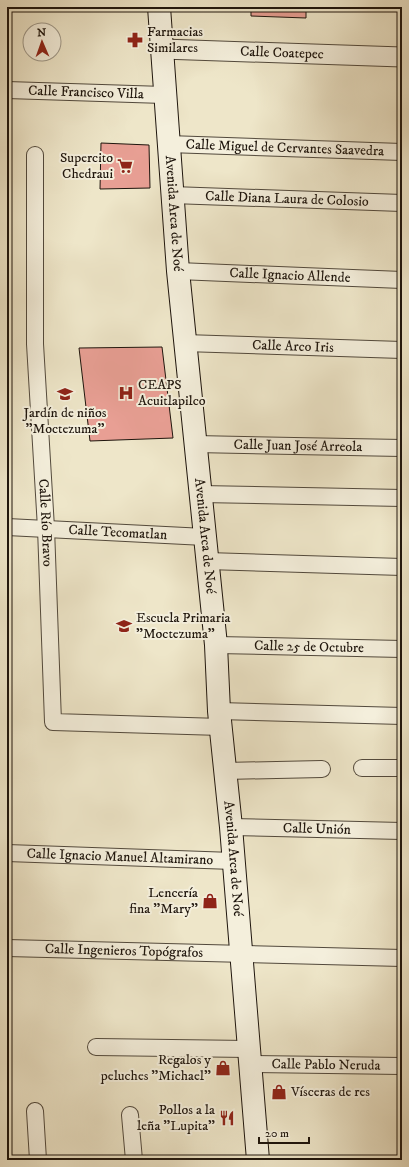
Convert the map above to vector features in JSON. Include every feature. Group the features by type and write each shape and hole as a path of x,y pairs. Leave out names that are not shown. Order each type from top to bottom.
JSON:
{"main road":[{"name":"Avenida Arca de Noé","path":"159,7 164,96 184,343 216,646 220,719 231,827 258,1160"}],"street":[{"name":"Calle Coatepec","path":"162,49 402,57"},
{"name":"Calle Francisco Villa","path":"7,90 164,96"},
{"name":"Calle Miguel de Cervantes Saavedra","path":"168,144 402,152"},
{"name":"Calle Río Bravo","path":"35,155 35,344 46,528 53,722 220,719"},
{"name":"Calle Diana Laura de Colosio","path":"172,195 402,203"},
{"name":"Calle Ignacio Allende","path":"178,271 402,280"},
{"name":"Calle Arco Iris","path":"184,343 402,350"},
{"name":"Calle Juan José Arreola","path":"195,444 402,448"},
{"path":"200,494 402,498"},
{"name":"Calle Tecomatlan","path":"7,527 205,537"},
{"path":"207,561 402,567"},
{"name":"Calle 25 de Octubre","path":"216,646 402,649"},
{"path":"220,719 402,716"},
{"path":"362,768 402,768"},
{"path":"225,771 322,769"},
{"name":"Calle Unión","path":"231,827 402,831"},
{"name":"Calle Ignacio Manuel Altamirano","path":"7,853 233,861"},
{"name":"Calle Ingenieros Topógrafos","path":"7,948 402,958"},
{"name":"Calle Pablo Neruda","path":"96,1047 402,1066"},
{"path":"35,1111 38,1160"},
{"path":"130,1115 134,1160"}],"building":[{"path":"251,7 306,7 306,18 251,16"},
{"name":"Supercito Chedraui","path":"101,143 149,145 150,188 100,189"},
{"name":"CEAPS Acuitlapilco","path":"162,347 173,438 90,441 79,348"}],"place":[{"name":"Farmacias Similares","path":"135,40"},
{"name":"Supercito Chedraui","path":"125,166"},
{"name":"CEAPS Acuitlapilco","path":"126,393"},
{"name":"Jardín de niños \"Moctezuma\"","path":"65,394"},
{"name":"Escuela Primaria \"Moctezuma\"","path":"124,626"},
{"name":"Lencería fina \"Mary\"","path":"210,901"},
{"name":"Regalos y peluches \"Michael\"","path":"223,1068"},
{"name":"Vísceras de res","path":"279,1092"},
{"name":"Pollos a la leña \"Lupita\"","path":"227,1118"}]}
